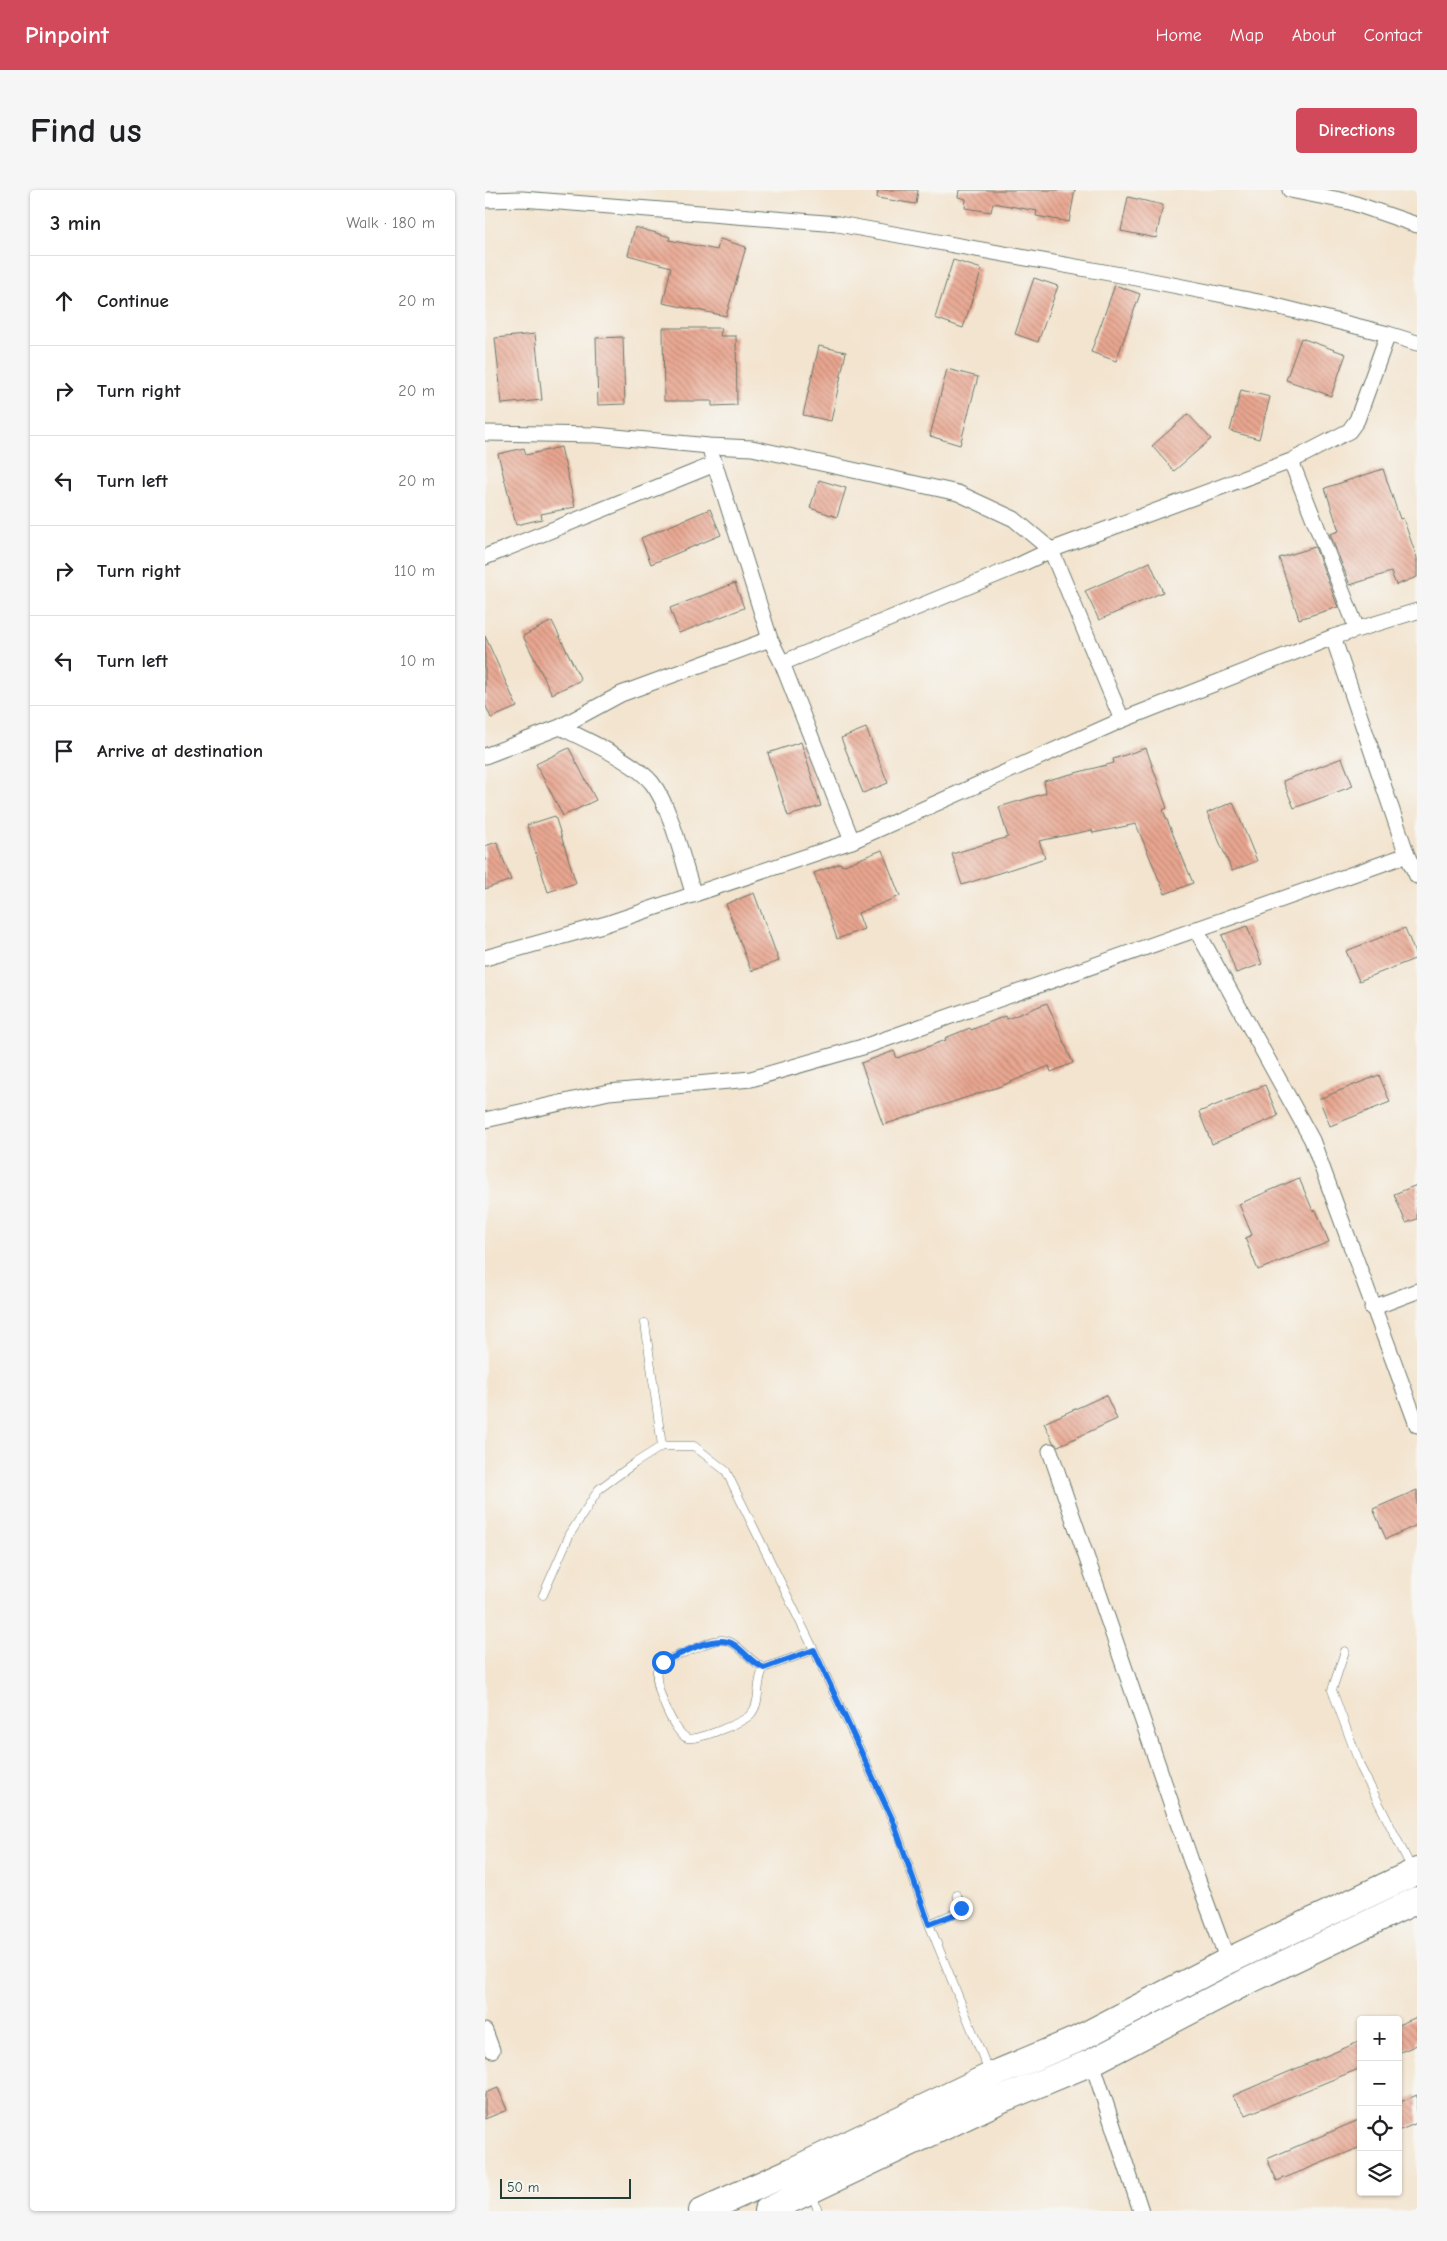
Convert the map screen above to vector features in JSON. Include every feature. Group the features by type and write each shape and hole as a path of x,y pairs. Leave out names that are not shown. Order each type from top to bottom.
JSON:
{"highway":[{"path":"702,2211 796,2169 990,2076 1076,2040 1228,1961 1415,1872"},
{"path":"767,2211 814,2201 1000,2100 1091,2062 1244,1983 1417,1900"}],"street":[{"path":"1290,190 1350,202 1417,225"},
{"path":"485,200 522,200 839,224 1264,303 1417,343"},
{"path":"782,663 1015,567 1051,550 1291,461 1349,432 1357,420 1388,334"},
{"path":"485,433 595,435 709,446 752,448 958,493 1013,519 1051,550 1122,720"},
{"path":"709,446 770,640 782,663 851,841"},
{"path":"1291,461 1357,629"},
{"path":"485,557 715,464"},
{"path":"485,958 606,924 851,841 1122,720 1333,637 1417,611"},
{"path":"1333,637 1407,855 1417,876"},
{"path":"485,756 560,727 621,694 770,640"},
{"path":"560,727 613,754 651,782 662,799 694,895"},
{"path":"485,1120 609,1092 751,1079 866,1046 1407,855"},
{"path":"1196,929 1313,1140 1372,1308 1417,1425"},
{"path":"1372,1308 1417,1291"},
{"path":"1050,1451 1188,1852 1228,1961"},
{"path":"485,2031 492,2050"},
{"path":"1091,2062 1141,2211"}],"lane":[{"path":"645,1322 662,1446"},
{"path":"543,1595 570,1534 599,1488 662,1446 694,1446 726,1471 814,1650 893,1821 929,1924 990,2076"},
{"path":"764,1668 747,1658 735,1645 727,1641 717,1640 663,1662 657,1671 656,1682 677,1732 687,1738 697,1739 749,1716 755,1708 758,1682 764,1668 814,1650"},
{"path":"1345,1651 1332,1690 1361,1768 1415,1872"},
{"path":"929,1924 960,1911 961,1908 957,1896"}],"building":[{"path":"878,190 918,190 916,204 877,198"},
{"path":"959,190 1075,190 1069,222 1036,216 1037,211 993,203 991,212 965,208 966,199 958,197"},
{"path":"1128,197 1163,205 1156,238 1121,231"},
{"path":"635,227 670,237 669,240 717,250 720,239 746,247 726,316 663,303 671,267 628,255"},
{"path":"953,260 982,269 963,328 935,318"},
{"path":"1034,278 1058,286 1038,342 1015,334"},
{"path":"1115,285 1140,294 1116,361 1091,352"},
{"path":"663,328 722,328 720,336 736,336 737,405 712,406 712,401 664,401"},
{"path":"535,334 542,400 502,404 495,338"},
{"path":"623,337 625,404 598,405 596,338"},
{"path":"1301,338 1346,354 1331,396 1286,380"},
{"path":"819,346 846,352 831,421 803,415"},
{"path":"947,369 978,377 960,445 930,436"},
{"path":"1241,390 1270,397 1259,439 1230,431"},
{"path":"1188,414 1211,439 1174,471 1152,446"},
{"path":"561,447 575,507 541,514 542,519 516,525 498,454 524,448 526,455"},
{"path":"1383,469 1400,519 1403,518 1417,558 1417,577 1396,585 1391,572 1350,585 1330,534 1339,531 1325,488"},
{"path":"819,480 846,488 837,517 810,508"},
{"path":"710,509 721,535 651,564 641,538"},
{"path":"1315,547 1338,607 1299,619 1279,558"},
{"path":"1150,562 1163,592 1099,620 1085,591"},
{"path":"735,583 744,608 679,633 670,608"},
{"path":"552,621 581,680 552,694 523,636"},
{"path":"485,636 517,707 491,718 485,704"},
{"path":"866,728 888,783 863,793 841,738"},
{"path":"801,742 821,806 788,816 768,753"},
{"path":"569,748 596,800 563,816 536,764"},
{"path":"1146,748 1167,808 1163,810 1193,883 1165,894 1136,824 1093,833 1092,830 1039,841 1045,858 962,885 952,854 1008,837 999,807 1046,793 1044,781 1114,763 1113,759"},
{"path":"1342,758 1353,786 1294,808 1283,781"},
{"path":"1233,802 1257,861 1232,871 1207,813"},
{"path":"555,816 576,883 548,892 527,825"},
{"path":"497,842 511,880 485,889 485,846"},
{"path":"882,850 900,896 858,913 864,929 837,939 814,873 841,863 842,866"},
{"path":"754,893 779,961 751,971 726,904"},
{"path":"1247,926 1262,964 1236,973 1222,935"},
{"path":"1405,928 1417,958 1359,981 1346,951"},
{"path":"1047,1003 1073,1063 1051,1072 1049,1066 1001,1086 883,1125 861,1063 894,1051 897,1058 946,1040 945,1038 970,1028 971,1030 1005,1016 1007,1019"},
{"path":"1379,1075 1390,1102 1330,1126 1319,1099"},
{"path":"1265,1085 1278,1116 1212,1144 1199,1112"},
{"path":"1299,1178 1313,1211 1316,1210 1329,1242 1258,1270 1245,1238 1252,1235 1239,1204"},
{"path":"1417,1185 1417,1219 1406,1223 1394,1194"},
{"path":"1106,1395 1117,1419 1058,1446 1053,1442 1044,1423"},
{"path":"1417,1490 1417,1525 1386,1539 1373,1509"},
{"path":"1417,2017 1417,2045 1402,2051 1402,2023"},
{"path":"1357,2043 1357,2070 1246,2115 1232,2096"},
{"path":"498,2088 507,2110 485,2119 485,2093"},
{"path":"1417,2095 1417,2123 1402,2129 1402,2106 1402,2101"},
{"path":"1357,2121 1357,2149 1277,2181 1267,2159"}],"route":[{"path":"663,1662 717,1640 727,1641 735,1645 747,1658 764,1668 814,1650 893,1821 929,1924 956,1914 961,1908"}]}
